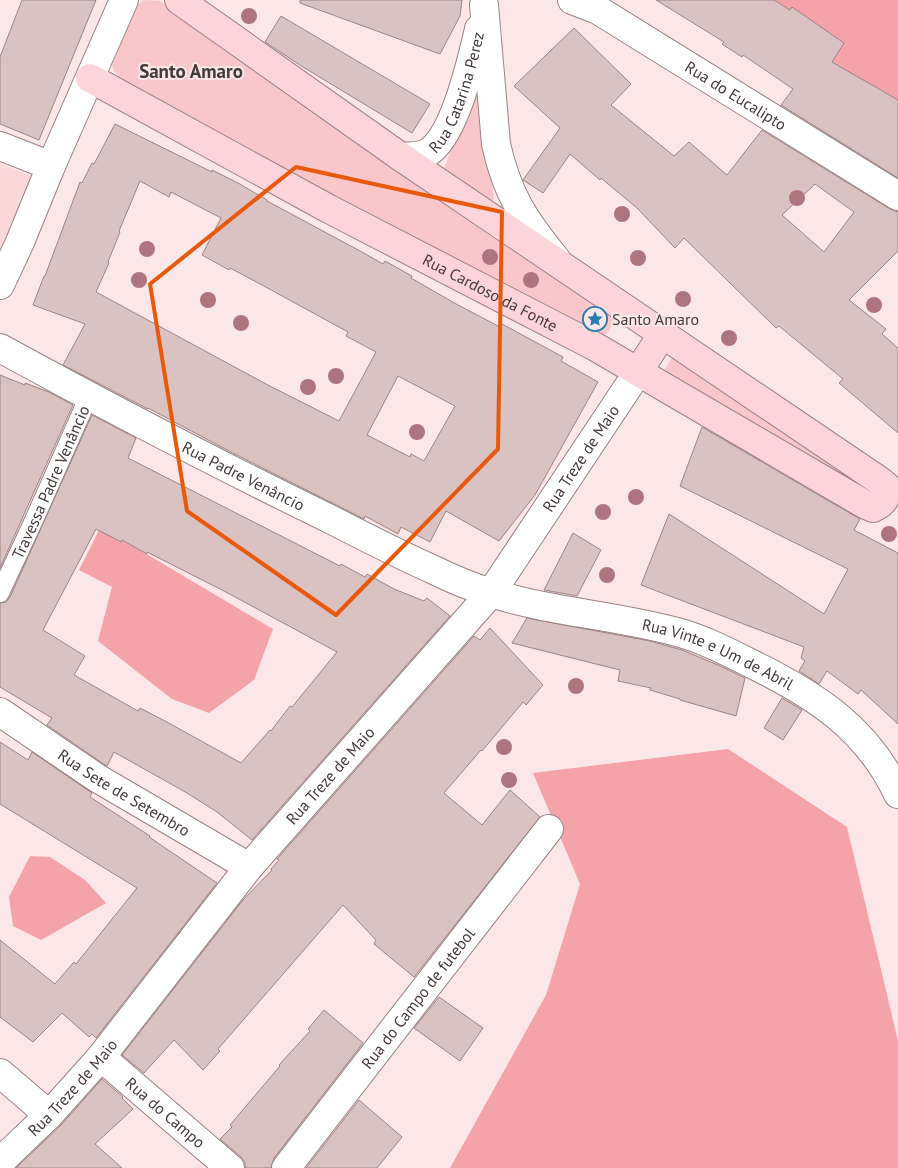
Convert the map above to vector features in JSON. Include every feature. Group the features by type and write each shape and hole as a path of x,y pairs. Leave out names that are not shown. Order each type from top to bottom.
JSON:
{"main road":[{"name":"Rua Cardoso da Fonte","path":"90,78 329,209 594,346 866,505 873,508 891,505 886,486 880,481 401,157 179,0"},
{"path":"638,372 663,333"}],"street":[{"path":"0,285 124,0"},
{"name":"Rua do Eucalipto","path":"572,0 598,10 898,196"},
{"path":"484,2 496,144 501,167 520,212 562,266"},
{"name":"Rua Catarina Perez","path":"401,157 427,153 439,142 448,128 471,64 484,2"},
{"path":"0,146 51,166"},
{"name":"Rua Padre Venâncio","path":"0,348 282,496 426,566 491,593"},
{"name":"Rua Treze de Maio","path":"0,1162 49,1115 102,1057 250,867 491,593 638,372"},
{"name":"Rua Vinte e Um de Abril","path":"491,593 538,605 622,619 679,633 730,652 784,679 829,708 867,743 892,780 898,794"},
{"name":"Rua Sete de Setembro","path":"0,712 97,778 250,867"},
{"name":"Rua do Campo de futebol","path":"286,1168 549,829"},
{"name":"Rua do Campo","path":"102,1057 230,1168"},
{"path":"0,1073 49,1115"}],"lane":[{"name":"Travessa Padre Venâncio","path":"0,593 89,396"}],"highlighted area":[{"path":"296,167 502,212 498,449 336,615 187,511 150,284"}],"shaded area":[{"path":"144,0 160,1 276,84 613,316 614,320 608,333 600,336 375,220 121,79 114,71 113,61 138,5"},
{"path":"699,0 898,0 898,128"},
{"path":"471,91 480,92 494,198 492,202 488,202 443,172"},
{"path":"0,164 36,178 12,233 0,252"},
{"path":"673,356 871,480 873,497 665,377 664,370"},
{"path":"99,530 133,546 273,629 254,680 209,713 172,699 98,641 112,587 79,570"},
{"path":"728,749 847,827 898,1041 898,1168 450,1168 546,995 580,884 533,773"},
{"path":"30,856 50,857 85,880 106,903 41,940 13,926 9,897"}],"building":[{"path":"22,0 96,0 39,140 0,124 0,57"},
{"path":"300,0 462,0 460,16 440,54 300,3"},
{"path":"656,0 774,0 790,10 792,7 844,43 832,62 898,100 898,178 781,105 793,89 743,55 742,57 722,44 724,42"},
{"path":"281,16 430,104 412,133 265,42"},
{"path":"574,28 631,84 611,105 674,156 689,142 727,175 762,130 890,209 898,212 898,251 849,300 886,329 882,334 898,348 898,433 839,383 843,379 779,326 776,328 684,238 675,248 637,208 570,154 543,193 523,180 560,128 514,86","holes":["815,184 854,212 824,252 782,215"]},
{"path":"115,124 238,183 267,201 383,264 385,261 458,305 500,327 502,324 563,357 561,361 598,382 535,495 499,541 446,511 430,542 401,527 398,534 365,516 364,519 229,451 63,365 85,324 33,305 80,182 82,183 92,163 94,164","holes":["140,181 169,197 171,192 221,218 202,255 229,270 230,268 348,332 346,336 376,352 339,421 266,384 96,292","398,376 455,406 424,461 411,454 410,457 367,435"]},
{"path":"0,375 49,392 73,405 0,568"},
{"path":"92,415 136,438 128,458 340,566 341,564 365,577 367,574 394,589 424,601 427,598 450,616 252,840 217,812 114,752 107,766 105,765 47,725 52,718 0,687 0,603 6,602 10,597","holes":["96,529 121,542 122,540 224,591 337,652 292,707 290,706 271,731 241,763 140,708 138,711 74,675 85,656 43,630"]},
{"path":"702,427 860,519 854,530 898,553 898,724 861,690 858,694 827,671 819,684 799,671 805,661 801,658 804,647 641,585 669,514 824,614 848,569 680,486"},
{"path":"573,533 601,550 577,596 544,590"},
{"path":"527,618 650,641 682,650 718,665 745,678 736,716 680,700 650,690 651,688 618,681 620,670 512,643"},
{"path":"490,628 543,685 526,705 523,702 444,793 482,825 510,790 540,817 414,977 374,944 376,940 343,905 218,1049 220,1051 203,1070 174,1040 144,1073 122,1055 243,900 272,870 279,860 277,859 474,636 480,640"},
{"path":"782,698 802,710 783,740 764,728"},
{"path":"0,742 28,760 32,752 92,793 90,797 217,883 96,1038 92,1034 89,1037 62,1013 33,1042 0,1017 0,940 55,984 74,962 76,964 137,888 0,804"},
{"path":"439,997 483,1028 460,1061 414,1028"},
{"path":"324,1010 363,1043 274,1158 271,1168 245,1168 245,1162 241,1157 220,1139 232,1127 230,1125 279,1065 310,1031 308,1029"},
{"path":"102,1079 123,1097 133,1109 95,1144 122,1168 16,1168 61,1125"},
{"path":"359,1100 402,1137 377,1168 306,1168"}],"place":[{"name":"Santo Amaro","path":"595,319"}],"district":[{"name":"Santo Amaro","path":"191,71"}]}
